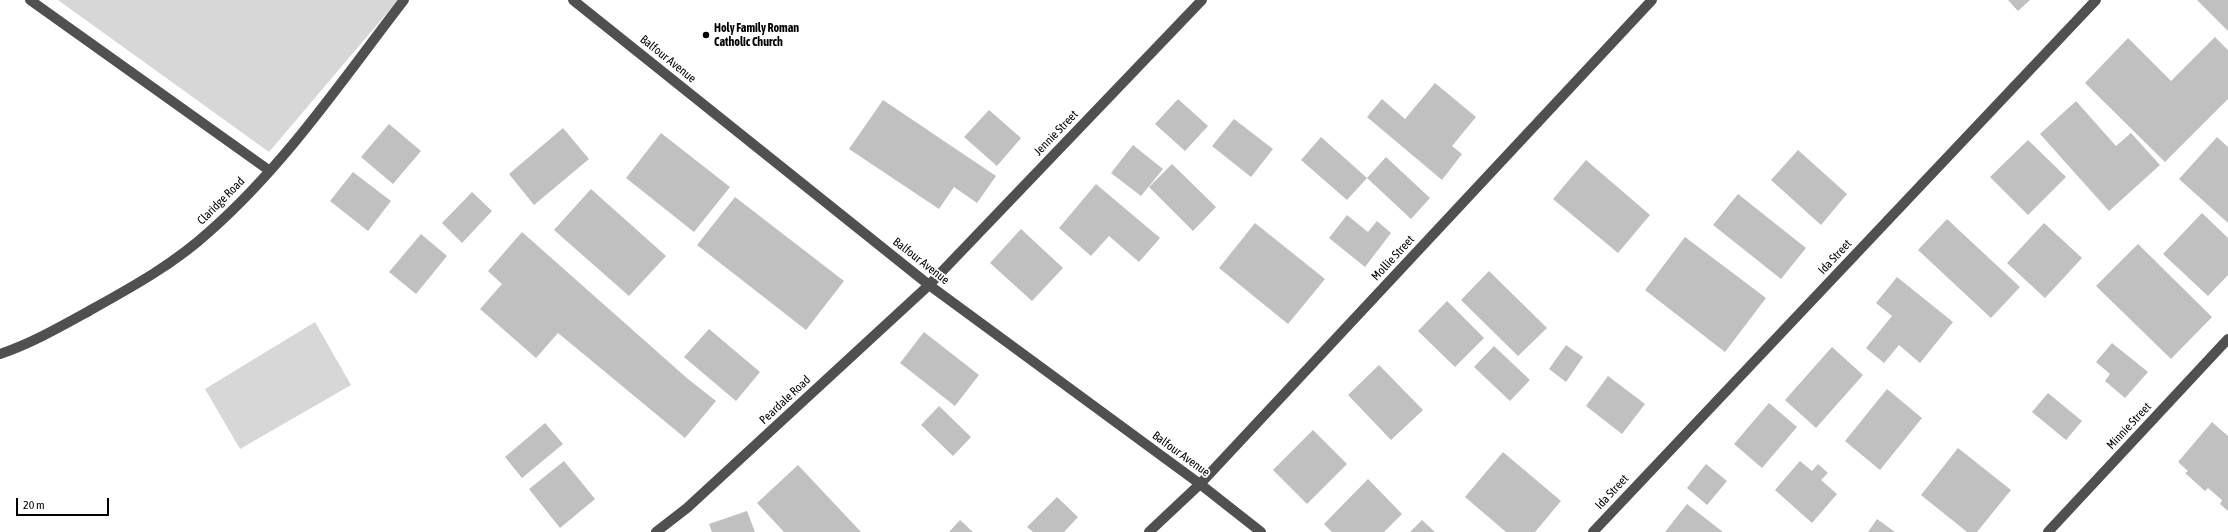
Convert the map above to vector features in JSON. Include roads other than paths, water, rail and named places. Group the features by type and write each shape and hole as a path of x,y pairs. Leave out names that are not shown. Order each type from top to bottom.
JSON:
{"street":[{"path":"30,0 270,171"},
{"name":"Claridge Road","path":"0,354 28,345 136,285 179,256 211,231 270,171 404,0"},
{"name":"Balfour Avenue","path":"573,0 929,285 1200,484 1261,532"},
{"name":"Jennie Street","path":"929,285 1202,0"},
{"name":"Mollie Street","path":"1149,532 1200,484 1652,0"},
{"name":"Ida Street","path":"1593,532 2096,0"},
{"name":"Peardale Road","path":"656,532 687,508 929,285"},
{"name":"Minnie Street","path":"2048,532 2228,339"}],"place":[{"name":"Holy Family Roman Catholic Church","path":"706,35"}]}
